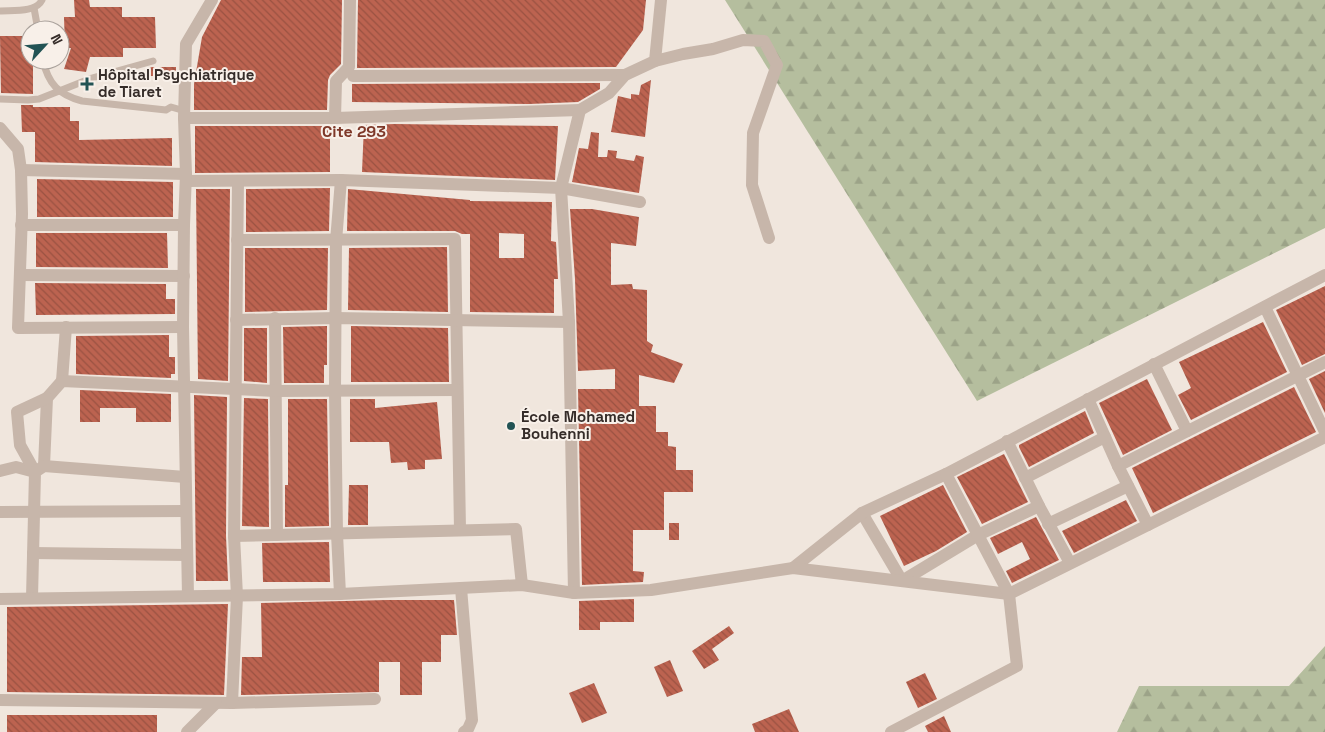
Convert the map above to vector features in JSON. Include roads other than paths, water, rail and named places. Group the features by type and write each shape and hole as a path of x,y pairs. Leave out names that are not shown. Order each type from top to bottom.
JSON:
{"street":[{"path":"188,596 183,327 186,44 212,0"},
{"path":"335,118 336,81 349,67 350,0"},
{"path":"655,61 661,0"},
{"path":"184,114 335,118 580,110 609,93 625,75 655,61 713,49 742,40 764,41 777,65 753,133 752,185 769,238"},
{"path":"353,76 625,75"},
{"path":"574,592 569,322 561,188 580,110"},
{"path":"0,128 18,150 20,170 21,224 18,328 183,327"},
{"path":"20,170 238,180 340,180 561,188 640,202"},
{"path":"232,703 237,596 234,536 238,180"},
{"path":"340,180 336,241 337,534 340,594"},
{"path":"21,224 184,225"},
{"path":"237,240 454,239 460,530"},
{"path":"20,275 184,276"},
{"path":"793,568 862,513 946,474 1325,275"},
{"path":"1265,307 1325,432"},
{"path":"275,318 278,535"},
{"path":"236,320 336,318 569,322"},
{"path":"39,469 20,445 17,412 47,398 62,381 66,327"},
{"path":"1118,466 1325,362"},
{"path":"1154,364 1187,431"},
{"path":"62,381 275,391 457,390"},
{"path":"32,598 34,512 47,398"},
{"path":"1088,399 1118,466 1148,524"},
{"path":"1025,478 1105,437"},
{"path":"0,599 340,594 522,585 574,592 651,590 793,568 1009,594 1325,437"},
{"path":"1007,441 1048,524 1070,563"},
{"path":"0,471 16,467 185,477"},
{"path":"892,732 1017,666 1009,594 946,474"},
{"path":"1048,524 1128,486"},
{"path":"902,581 978,535 1039,506"},
{"path":"0,512 186,511"},
{"path":"862,513 902,581"},
{"path":"234,536 516,529 522,585"},
{"path":"33,553 187,555"},
{"path":"461,588 472,720 468,729 464,732"},
{"path":"0,700 232,703 375,699"},
{"path":"187,732 216,703"}],"lane":[{"path":"0,11 34,8 40,5 42,0"},
{"path":"34,8 36,20"},
{"path":"0,99 33,99 59,92 92,78 152,61"},
{"path":"47,70 52,83 59,92 70,98 166,110 171,107 184,114"}],"place":[{"name":"Hôpital Psychiatrique de Tiaret","path":"87,84"},
{"name":"École Mohamed Bouhenni","path":"511,426"}],"district":[{"name":"Cite 293","path":"354,131"}]}
